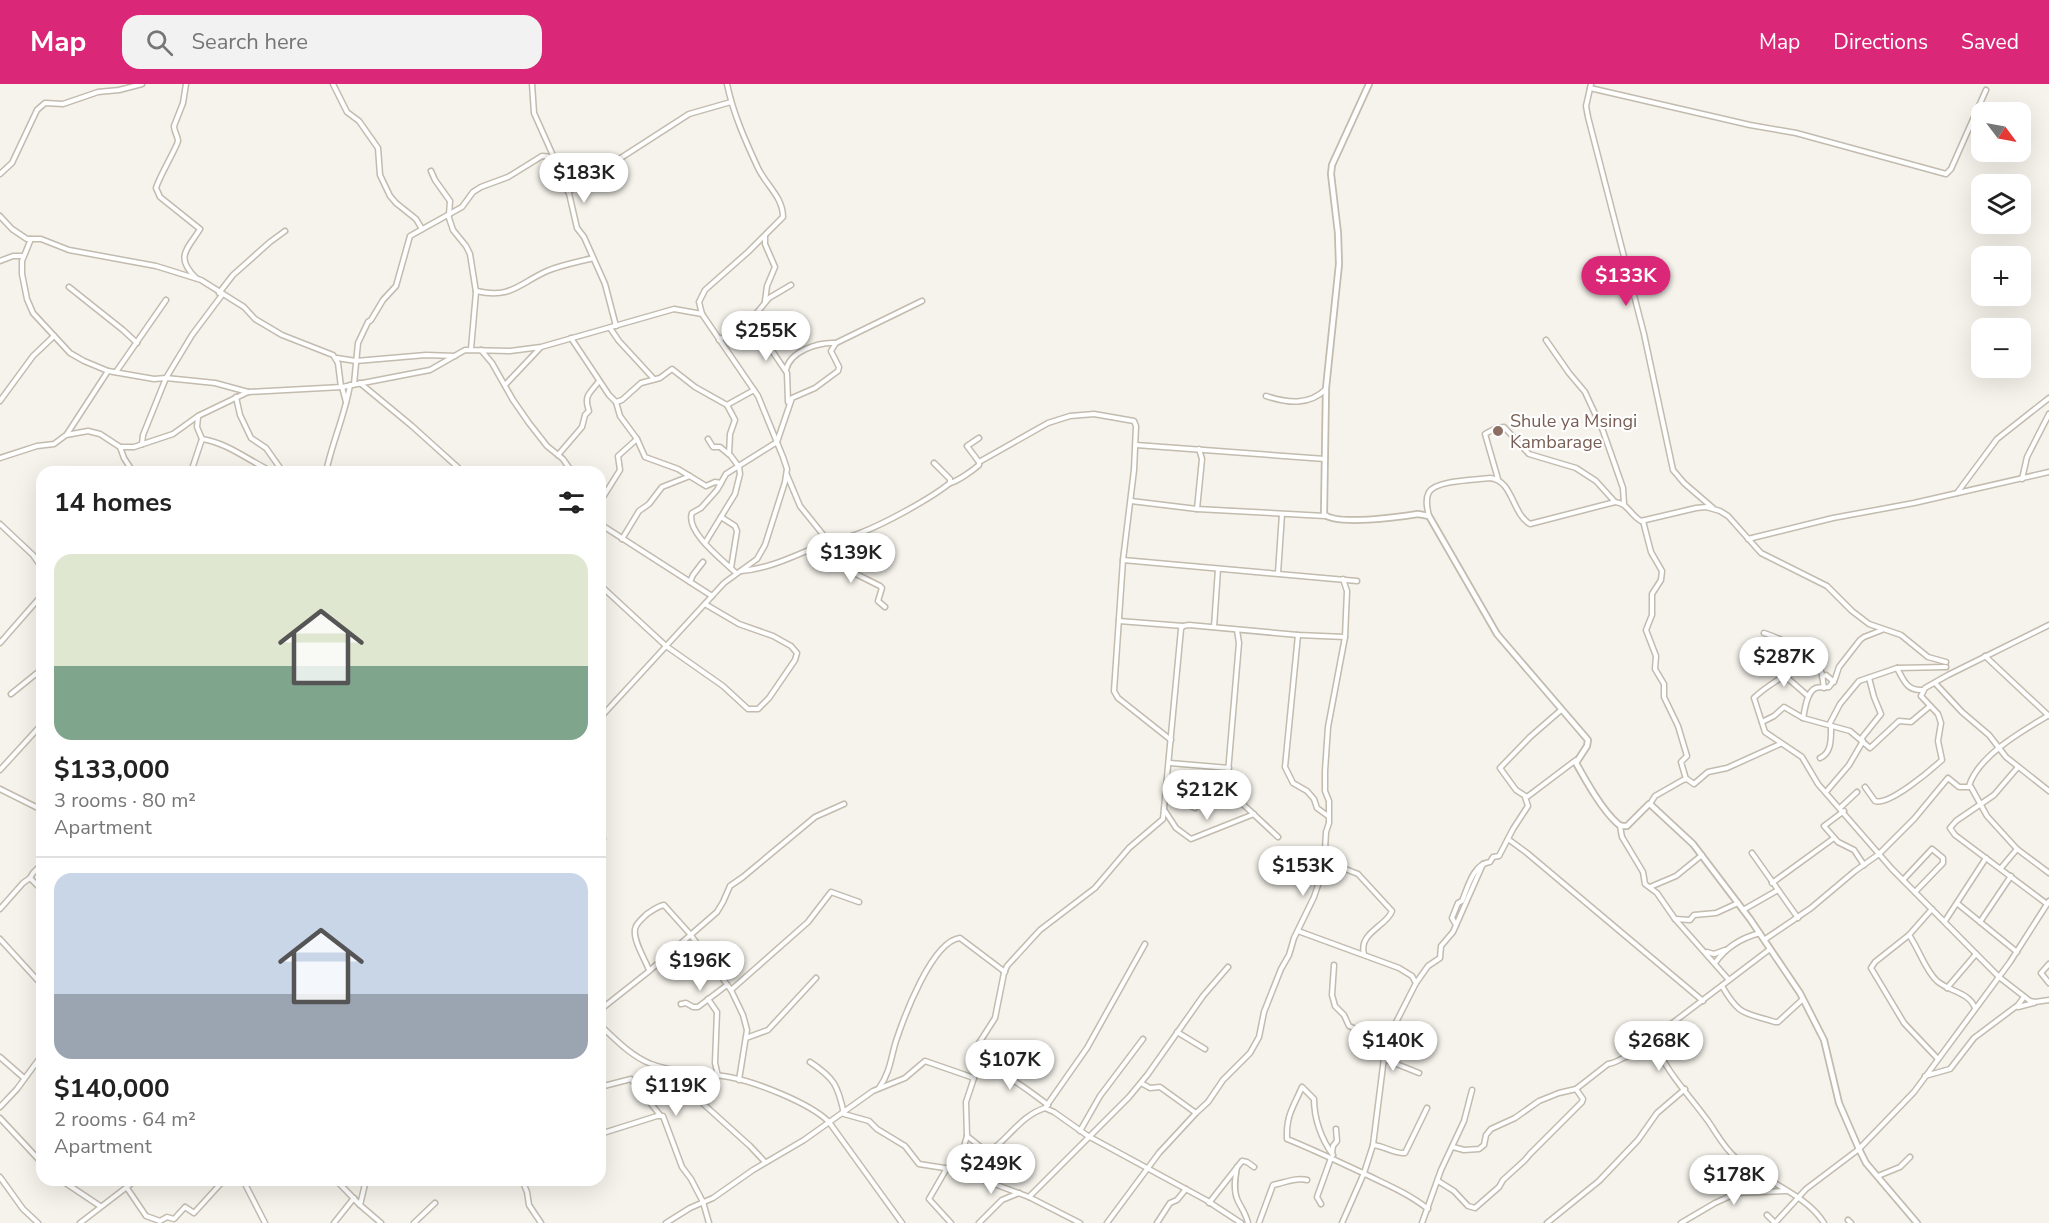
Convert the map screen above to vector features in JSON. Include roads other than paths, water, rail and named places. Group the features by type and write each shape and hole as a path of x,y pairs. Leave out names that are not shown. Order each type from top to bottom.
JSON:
{"street":[{"path":"0,174 12,163 37,110 42,105 49,102 63,104 98,93 142,84"},
{"path":"186,84 183,103 174,126 178,139 177,144 156,188 160,197 200,229 188,245 184,256 185,266 196,278 244,307 252,316 282,335 330,353 336,358 357,361 426,355 455,356"},
{"path":"333,84 347,112 359,121 378,148 380,175 390,196 396,204 416,219 422,229"},
{"path":"532,84 533,108 568,192 577,228 584,237 605,284 613,327 619,341 654,380"},
{"path":"727,84 731,102 759,171 779,199 783,217 705,291 699,302 702,314 754,390 777,442 791,488 800,506 829,542"},
{"path":"1325,516 1326,388 1339,264 1338,233 1331,186 1332,165 1369,84"},
{"path":"1820,758 1827,752 1831,740 1830,725 1835,711 1854,686 1897,668 1946,665 1928,657 1901,635 1882,630 1858,616 1827,586 1761,553 1728,516 1715,509 1673,471 1644,334 1588,117 1586,106 1590,86 1796,134 1946,174 1952,169 1986,90"},
{"path":"568,192 689,114 731,102"},
{"path":"328,466 354,384 356,349 366,324 371,320 382,300 393,290 398,280 409,238 465,205 473,192 481,187 508,177 542,156 553,157"},
{"path":"431,171 448,196 450,204 448,215 453,230 469,251 476,291 471,349"},
{"path":"0,216 16,233 31,240 42,239 69,250 156,266 196,278"},
{"path":"142,444 143,435 166,378 192,335 233,275 285,231"},
{"path":"765,236 766,247 775,267 767,286 765,302"},
{"path":"31,240 23,256 22,274 27,299 33,313 65,349 78,358 108,371 154,379 215,383 248,392 341,387 430,370 471,349 510,351 541,347 674,309 702,314"},
{"path":"0,261 13,256 23,256"},
{"path":"476,291 504,293 549,270 593,258"},
{"path":"719,340 750,318 765,302 790,285"},
{"path":"69,287 137,343"},
{"path":"116,372 166,300"},
{"path":"789,403 786,371 789,362 797,354 819,344 836,343 922,301"},
{"path":"750,318 786,371"},
{"path":"0,402 37,351 54,336"},
{"path":"571,338 599,381 616,402 620,416 637,439 645,458 678,469 706,486 721,483"},
{"path":"1546,340 1585,392 1603,431 1623,488 1624,504 1634,517 1644,521 1684,510 1706,507 1715,509"},
{"path":"836,343 831,351 839,367 838,371 815,388 792,398 777,442 726,474 701,508 691,515 692,521 713,554 738,572 764,568 829,542 867,531 950,483 958,481 978,466 979,462 1048,423 1077,414 1094,414 1133,421 1136,426 1136,445 1123,560 1114,693 1172,741"},
{"path":"505,385 541,347"},
{"path":"481,350 492,363 535,432 563,459 565,466"},
{"path":"336,358 341,387 347,403"},
{"path":"616,402 622,400 641,383 662,377 672,369 695,387 726,405 735,420 730,434 729,454"},
{"path":"0,458 38,446 54,444 66,435 108,371"},
{"path":"558,455 582,427 585,415 589,411 586,403 588,394 599,381"},
{"path":"354,384 412,426 456,466"},
{"path":"1266,396 1279,400 1310,401 1326,388"},
{"path":"726,405 754,390"},
{"path":"66,435 93,432 120,447 128,448 173,434 198,416 248,392"},
{"path":"236,398 240,415 251,438 266,448 280,466"},
{"path":"1957,493 1996,439 2049,398"},
{"path":"2022,478 2027,457 2049,414"},
{"path":"193,466 202,439 197,427 198,416"},
{"path":"1615,502 1596,481 1576,468 1529,454 1504,427 1496,428 1485,434 1498,479 1522,516 1530,524 1615,502 1624,504"},
{"path":"979,438 967,446 979,462"},
{"path":"202,439 225,445 261,466"},
{"path":"606,492 620,470 618,455 637,439"},
{"path":"705,543 736,492 740,474 739,467 729,454 720,447 713,447 708,439"},
{"path":"1136,445 1325,459"},
{"path":"120,447 129,466"},
{"path":"1197,509 1202,459 1198,449"},
{"path":"934,463 950,479 950,483"},
{"path":"1748,539 1833,518 1884,509 2049,472"},
{"path":"606,711 712,596 738,572 754,562 760,554 787,473"},
{"path":"622,539 639,511 649,504 662,487 691,476"},
{"path":"1498,479 1437,485 1428,493 1427,506 1429,516 1497,634 1588,740 1587,746 1576,760 1529,797 1525,797"},
{"path":"1131,501 1197,509 1325,516 1350,520 1418,514 1429,516"},
{"path":"1278,573 1282,514"},
{"path":"721,517 735,526 737,531 731,568"},
{"path":"1644,521 1651,552 1662,571 1661,580 1652,594 1652,615 1646,630 1656,656 1655,669 1664,684 1666,704 1678,726 1687,751 1687,756 1681,762 1686,779 1694,784 1708,772 1727,768 1780,744"},
{"path":"0,524 36,559"},
{"path":"606,528 712,596"},
{"path":"816,549 850,571 880,586 882,588 878,601 885,607"},
{"path":"1123,560 1358,581"},
{"path":"690,582 694,572 703,562"},
{"path":"1214,627 1218,568"},
{"path":"1107,1223 1159,1153 1208,1102 1223,1080 1250,1053 1259,1037 1264,1012 1281,969 1314,897 1325,861 1329,801 1325,793 1324,771 1327,737 1345,637 1347,591 1342,579"},
{"path":"606,591 666,646 723,686 748,709 756,710 763,705 795,660 797,653 791,646 773,636 739,624 705,604"},
{"path":"0,643 36,602"},
{"path":"1119,621 1345,637"},
{"path":"1897,668 1908,687 1915,691 1923,690 2049,625"},
{"path":"957,1170 967,1136 966,1102 974,1078 980,1039 996,1016 1005,972 1017,954 1040,930 1095,888 1129,848 1163,819 1172,741 1179,636 1183,626"},
{"path":"1238,630 1229,788 1278,837"},
{"path":"1803,718 1808,696 1817,688 1829,687 1834,682 1839,667 1860,640 1882,630"},
{"path":"1764,633 1797,648 1811,660 1821,672 1824,688"},
{"path":"1298,635 1285,767 1293,783 1307,791 1314,799 1317,808 1328,816"},
{"path":"1764,940 1798,918 1879,854 1914,819 1947,778 1959,788 1968,786 1978,769 1998,748 2049,716 1985,656"},
{"path":"1811,660 1801,660 1795,669 1769,684 1754,699 1765,732 1802,757 1812,776 1902,880 1999,977 2024,997 2035,1002"},
{"path":"11,694 36,674"},
{"path":"1784,675 1808,696"},
{"path":"1822,678 1826,675 1834,682"},
{"path":"1826,792 1843,772 1881,714 1869,678"},
{"path":"1935,683 1962,712 1989,735 1998,748 2018,767 2049,791"},
{"path":"1865,787 1875,801 1881,802 1911,785 1941,761 1943,755 1938,737 1941,723 1938,714 1922,696 1923,690"},
{"path":"1762,722 1774,716 1783,707 1803,718 1850,731 1869,748 1872,748 1893,724 1900,720 1911,722 1930,706"},
{"path":"1456,926 1452,918 1477,868 1483,863 1490,862 1493,857 1498,857 1528,806 1525,797 1500,770 1500,766 1561,710"},
{"path":"0,770 36,731"},
{"path":"1576,760 1596,795 1620,825 1622,837 1642,869 1644,882 1729,980"},
{"path":"1170,762 1229,768"},
{"path":"1767,1215 1776,1222 1806,1189 1859,1149 1905,1102 2017,952 2048,902 1955,835 1950,828 1962,816 1982,804 2002,787 2018,767"},
{"path":"1620,825 1627,826 1650,804 1653,798 1686,779"},
{"path":"1968,786 1982,804 1987,816 2017,849 2049,873"},
{"path":"0,789 36,807"},
{"path":"1857,792 1824,826 1840,844 1852,848 1864,866"},
{"path":"1167,795 1195,808"},
{"path":"606,1005 650,970 720,907 730,885 743,877 815,817 844,804"},
{"path":"1650,804 1681,831 1702,855 1760,933 1803,999 1824,1040 1839,1104 1866,1163 1917,1223"},
{"path":"1165,811 1176,828 1191,839 1254,814"},
{"path":"1772,883 1834,838"},
{"path":"1508,839 1703,1000"},
{"path":"1902,880 1932,849 1942,858 1943,863 1915,892"},
{"path":"2001,868 2017,849"},
{"path":"1752,853 1798,918"},
{"path":"1650,887 1676,876 1702,855"},
{"path":"1945,921 1986,858"},
{"path":"1325,861 1358,874 1391,909 1392,913 1389,917 1374,929 1366,941 1362,951 1364,955"},
{"path":"1342,1223 1364,1173 1373,1145 1386,1042 1416,983 1427,967 1440,958 1443,943 1456,926 1483,863"},
{"path":"0,909 36,870"},
{"path":"1980,922 2011,876"},
{"path":"30,878 36,884"},
{"path":"1743,910 1778,890"},
{"path":"731,990 808,922 831,892 859,902"},
{"path":"1675,919 1690,920 1694,915 1716,913 1738,903"},
{"path":"1958,904 2017,952"},
{"path":"650,970 641,951 635,929 637,923 645,916 660,905 664,905 690,934 731,990 743,1015 747,1038 739,1080"},
{"path":"1932,909 1909,935 1872,965 1872,971 1904,1023 1938,1059"},
{"path":"1298,931 1409,973 1416,983"},
{"path":"1715,963 1726,950 1742,939 1760,933"},
{"path":"1909,935 1934,978 1947,988 1971,999 1975,1008"},
{"path":"879,1089 887,1078 896,1039 910,1005 925,973 945,945 960,938 1005,972"},
{"path":"0,939 36,978"},
{"path":"966,1174 974,1163 1025,1119 1046,1106 1087,1048 1145,944"},
{"path":"1770,949 1654,1039 1656,1046 1685,1089 1735,1158 1798,1197 1816,1212 1824,1223"},
{"path":"1704,950 1714,954 1726,950"},
{"path":"1947,988 1976,954"},
{"path":"2049,964 2041,973 2049,983"},
{"path":"1334,965 1332,995 1335,1006 1344,1015 1349,1026 1360,1031 1375,1043 1384,1058 1419,1073"},
{"path":"1029,1197 1141,1083 1228,967"},
{"path":"747,1038 768,1030 816,978"},
{"path":"681,1004 686,1003 697,1007 727,985"},
{"path":"1722,986 1743,1013 1773,1022 1778,1022 1803,999"},
{"path":"1925,1076 1950,1069 1974,1038 2015,1007 2024,997"},
{"path":"708,999 717,1011 715,1063 718,1076"},
{"path":"2015,1007 2049,1000"},
{"path":"606,1031 625,1048 652,1064 739,1080 801,1102 814,1109 829,1122 902,1223"},
{"path":"1177,1032 1205,1048"},
{"path":"1453,1147 1464,1150 1479,1149 1485,1143 1486,1135 1494,1127 1515,1118 1539,1101 1576,1089 1608,1064 1615,1064 1631,1055 1636,1049 1646,1045 1649,1037 1658,1034"},
{"path":"1080,1131 1100,1096 1143,1039"},
{"path":"0,1057 24,1078"},
{"path":"666,1223 713,1198 879,1089 906,1078 926,1061 974,1078"},
{"path":"0,1107 36,1062"},
{"path":"810,1062 829,1076 840,1093 844,1113"},
{"path":"641,1092 656,1076 652,1064"},
{"path":"976,1066 993,1069 1024,1087 1080,1131 1186,1189 1241,1223"},
{"path":"606,1085 630,1079 665,1120 682,1167 703,1202 709,1223"},
{"path":"1141,1083 1150,1088 1163,1089 1196,1113"},
{"path":"1333,1157 1321,1134 1315,1114 1314,1099 1303,1087 1289,1112 1286,1139 1333,1157 1401,1191 1428,1209"},
{"path":"1438,1181 1454,1191 1468,1206 1475,1208 1499,1187 1503,1180 1540,1146 1582,1102 1583,1099 1576,1089"},
{"path":"1547,1223 1599,1181 1638,1140 1657,1113 1685,1089"},
{"path":"1422,1223 1464,1121 1472,1090"},
{"path":"699,1100 765,1162"},
{"path":"1373,1145 1405,1153 1427,1108"},
{"path":"844,1113 869,1121 876,1129 904,1146 921,1165 957,1170 1020,1193 1080,1223"},
{"path":"606,1132 660,1115"},
{"path":"0,1118 36,1157"},
{"path":"1321,1204 1317,1197 1333,1157 1332,1147 1337,1140 1336,1129"},
{"path":"967,1136 987,1152"},
{"path":"1878,1176 1899,1167 1910,1157"},
{"path":"1209,1203 1244,1161 1254,1167"},
{"path":"1237,1167 1235,1182 1238,1200 1248,1223"},
{"path":"947,1168 929,1199 951,1223"},
{"path":"0,1177 23,1209 38,1223"},
{"path":"1259,1223 1273,1185 1288,1183 1298,1178 1307,1180"},
{"path":"70,1186 100,1206"},
{"path":"80,1223 129,1186"},
{"path":"127,1188 146,1216 160,1221 167,1217 174,1219 184,1208 195,1212 219,1186"},
{"path":"246,1186 265,1223"},
{"path":"342,1186 381,1223"},
{"path":"360,1205 365,1186"},
{"path":"524,1186 529,1205 541,1223"},
{"path":"1157,1223 1170,1203 1177,1200 1186,1189"},
{"path":"1681,1223 1737,1193 1786,1191"},
{"path":"979,1223 1002,1200 1020,1193"},
{"path":"334,1223 354,1198"},
{"path":"414,1223 435,1203"}],"place":[{"name":"Shule ya Msingi Kambarage","path":"1498,431"}]}
